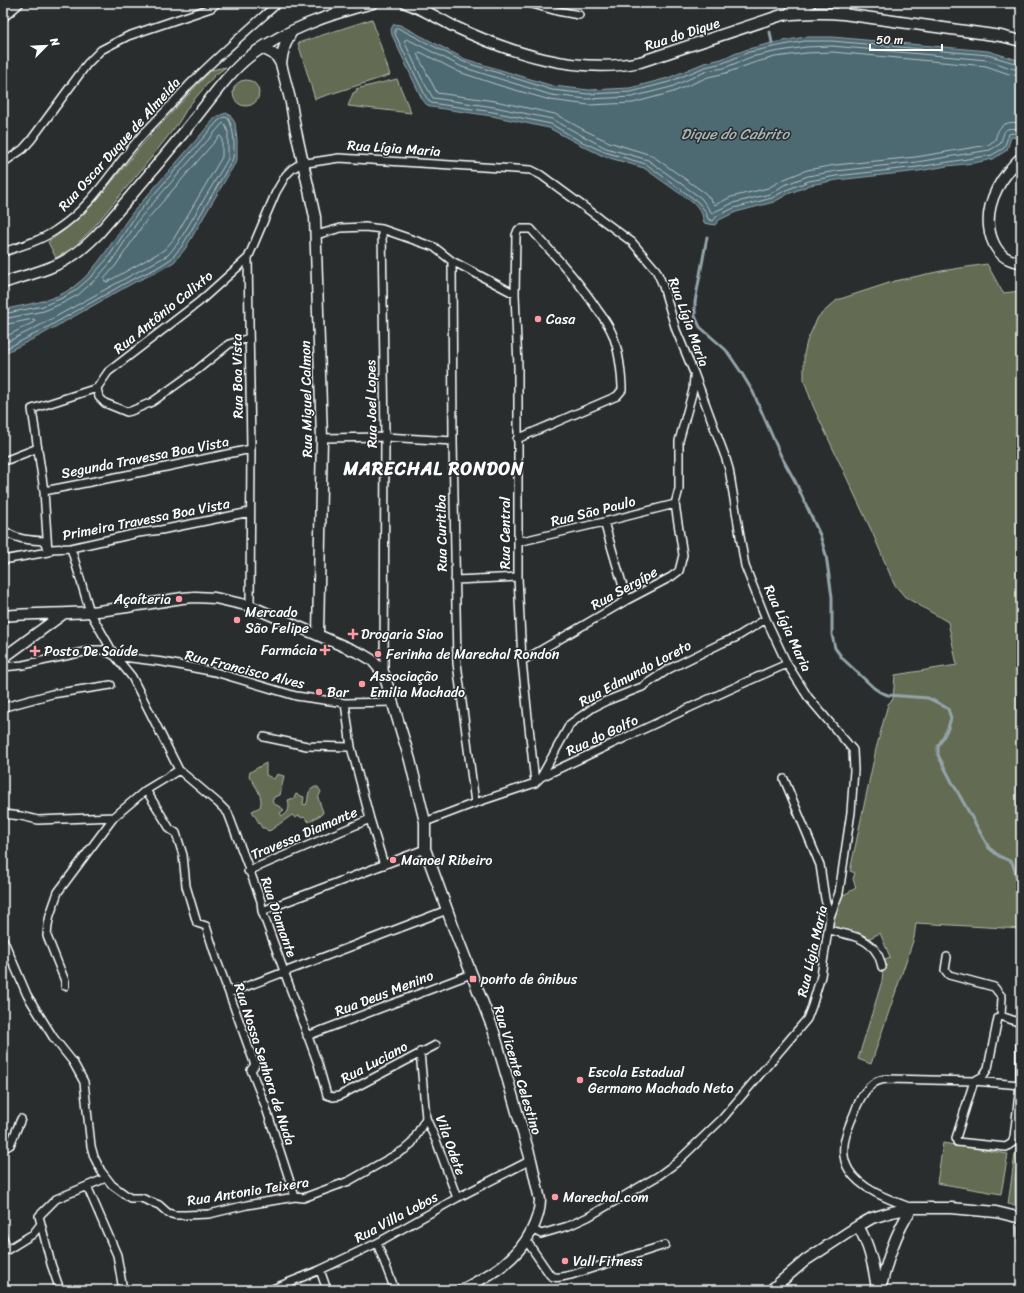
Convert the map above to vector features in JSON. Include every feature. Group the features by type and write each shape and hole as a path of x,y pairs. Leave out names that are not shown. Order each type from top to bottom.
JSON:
{"street":[{"path":"3,16 18,3"},
{"path":"3,163 23,149 31,140 87,64 101,50 128,36 211,8 217,3"},
{"name":"Rua Oscar Duque de Almeida","path":"3,252 40,239 70,220 93,197 136,141 220,55 278,3"},
{"path":"3,283 57,264 72,257 86,246 98,234 187,128 229,75 251,56 292,31 348,9 373,3"},
{"name":"Rua do Dique","path":"406,3 473,35 516,51 559,62 595,66 627,64 648,60 782,15 820,12 1001,36 1021,41"},
{"path":"529,3 578,15"},
{"path":"782,15 810,3"},
{"path":"842,3 843,14"},
{"path":"281,64 285,43 292,31"},
{"path":"262,48 277,57 281,64"},
{"name":"Rua Miguel Calmon","path":"281,64 291,103 315,217 322,438 318,634"},
{"name":"Rua Lígia Maria","path":"304,163 339,158 525,170 536,172 636,245 656,270 662,283 676,330 694,373 729,469 745,566 766,619 787,664 808,697 852,750 854,770 853,791 847,845 839,893 830,917 821,976 812,1006 806,1019 722,1119 676,1163 658,1176 588,1217 568,1226 541,1234 532,1229"},
{"path":"1021,158 1007,173 997,188 990,206 989,216 990,232 998,251 1007,259 1021,262"},
{"name":"Rua Boa Vista","path":"250,606 251,449 248,258 276,192 289,172 300,164 304,163"},
{"path":"316,235 341,228 365,227 382,229 434,247 452,261 515,294"},
{"name":"Rua Joel Lopes","path":"382,229 385,437 384,674"},
{"name":"Rua Central","path":"518,439 617,396 622,390 621,364 612,333 593,302 531,229 521,229 516,232 515,294 518,367 518,439 518,578 522,661 538,780"},
{"name":"Rua Antônio Calixto","path":"97,388 108,372 199,302 248,258"},
{"name":"Rua Curitiba","path":"452,261 453,441 457,663 476,803"},
{"path":"48,552 44,491 32,409 97,388 99,397 105,404 127,412 131,411 152,402 197,370 229,344 249,338"},
{"path":"674,504 679,489 679,437 693,390 694,373"},
{"path":"322,438 385,437 453,441"},
{"path":"3,461 38,448"},
{"name":"Segunda Travessa Boa Vista","path":"44,491 147,472 251,449"},
{"name":"Rua São Paulo","path":"518,542 674,504"},
{"name":"Rua Sergípe","path":"522,661 679,571 682,555 674,504"},
{"name":"Primeira Travessa Boa Vista","path":"3,560 48,552 51,549 71,548 138,533 161,530 250,512"},
{"path":"604,522 627,600"},
{"path":"4,531 17,538 33,541 45,541 48,552"},
{"path":"65,986 65,981 47,936 50,915 58,892 114,817 146,790 179,770 132,677 114,656 90,612 71,548"},
{"path":"455,580 518,578"},
{"name":"Rua Vicente Celestino","path":"3,616 90,612 195,597 215,598 250,606 318,634 367,657 376,664 384,674 410,760 425,822 425,849 493,1029 531,1160 539,1194 540,1206 537,1220 515,1256 492,1273 462,1290"},
{"path":"3,660 63,614"},
{"name":"Rua Edmundo Loreto","path":"538,780 570,724 594,707 642,687 669,669 744,634 746,631 766,619"},
{"name":"Rua Francisco Alves","path":"3,660 30,664 94,650 103,650 114,656 163,662 215,672 296,696 344,703 393,702"},
{"name":"Rua do Golfo","path":"425,822 538,780 726,690 787,664"},
{"path":"3,707 52,694 111,685"},
{"path":"344,703 351,747 384,865"},
{"path":"264,737 307,746 351,747"},
{"name":"Rua Diamante","path":"179,770 228,813 318,1064 326,1093"},
{"path":"784,779 820,865 825,899 830,917"},
{"name":"Rua Nossa Senhora de Nuda","path":"146,790 170,828 176,833 183,855 186,886 197,923 206,926 255,1066 251,1070 294,1197"},
{"path":"3,814 38,820 114,817"},
{"name":"Travessa Diamante","path":"248,871 370,819"},
{"path":"262,911 425,849"},
{"path":"229,993 447,910"},
{"path":"829,930 856,936 863,940 872,947 878,955 882,967"},
{"name":"Rua Antonio Teixera","path":"3,940 27,995 32,1001 48,1030 73,1062 84,1082 94,1157 101,1171 112,1186 130,1198 141,1198 175,1215 185,1216 209,1214 247,1205 294,1197 303,1198 349,1181 404,1150 412,1143 426,1118"},
{"path":"947,957 945,970 949,975 994,988 1001,994 1002,997 1001,1016 998,1018 988,1068 983,1076 974,1081 956,1138 957,1142 1006,1147 1010,1145 1014,1137 1020,1086 1020,1026 1018,1022 1001,1016"},
{"name":"Rua Deus Menino","path":"307,1036 471,974"},
{"name":"Rua Luciano","path":"326,1093 330,1097 339,1096 420,1052 436,1045"},
{"name":"Vila Odete","path":"420,1052 426,1118 437,1143 457,1198"},
{"path":"912,1208 884,1197 862,1185 849,1170 846,1163 844,1145 845,1135 865,1091 876,1082 883,1079 974,1081 1020,1086"},
{"path":"3,1149 10,1145 21,1119"},
{"name":"Rua Villa Lobos","path":"270,1290 320,1270 377,1243 457,1198 531,1160"},
{"path":"60,1290 51,1264 39,1216 56,1199 106,1178"},
{"path":"87,1186 117,1255 123,1290"},
{"path":"878,1290 893,1246 912,1208"},
{"path":"772,1290 806,1260 872,1218 912,1208 951,1208 1007,1214 1019,1217"},
{"path":"3,1237 7,1250 33,1234 41,1224"},
{"path":"858,1226 871,1253 878,1290"},
{"path":"526,1240 550,1275 556,1278 571,1275 665,1245"},
{"path":"377,1243 395,1290"},
{"path":"320,1270 327,1290"}],"green space":[{"path":"372,19 390,75 315,99 298,43"},
{"path":"226,67 214,76 188,107 179,122 151,158 92,229 75,246 56,258 48,242 66,229 98,199 140,147 211,70"},
{"path":"397,79 411,113 348,106 353,93 357,91 356,89"},
{"path":"246,80 255,84 259,93 255,102 246,106 237,102 233,93 237,84"},
{"path":"987,264 1003,293 1021,291 1021,929 916,923 914,938 871,1064 858,1059 882,981 883,969 880,961 890,957 880,933 868,939 858,932 849,934 835,930 832,921 840,897 856,888 853,879 855,873 850,871 876,749 888,704 893,699 895,675 957,665 948,622 905,597 894,584 873,534 813,406 804,380 804,354 807,341 818,317 837,300 895,281 941,271"},
{"path":"266,763 266,775 274,779 277,774 284,776 280,795 274,797 272,802 284,810 280,813 282,816 286,814 288,810 288,800 294,798 296,794 304,797 303,804 306,805 310,791 315,787 318,787 321,792 318,798 323,812 322,814 309,822 304,817 302,818 299,816 295,818 292,815 271,830 268,831 265,828 262,828 252,811 260,807 260,795 249,776 250,772"},
{"path":"1021,1118 1021,1206 1008,1204"},
{"path":"943,1143 1008,1154 1001,1194 937,1183"}],"water":[{"name":"Dique do Cabrito","path":"394,24 400,25 465,59 553,86 589,90 630,88 668,78 704,63 721,59 748,49 805,37 832,37 988,51 1021,61 1021,138 1011,137 1007,150 993,159 919,171 837,180 810,185 788,194 774,202 736,212 719,220 715,225 704,223 702,214 696,205 644,168 603,156 549,128 492,116 431,107 426,104 422,99 392,35 391,29"},
{"path":"226,113 230,115 235,123 237,160 185,249 174,262 133,283 41,335 3,354 3,310 47,300 64,293 82,280 106,252 136,208 215,118"}],"waterway":[{"path":"770,32 772,43"},
{"path":"707,237 695,302 695,316 700,327 726,350 753,392 781,456 795,481 820,535 826,555 832,597 832,635 835,648 843,659 880,692 888,695 928,698 948,709 951,718 948,728 938,747 938,755 989,848 999,856 1012,862 1021,889"},
{"path":"1016,1203 1016,1177 1021,1156"},
{"path":"1017,1227 1019,1244"}],"place":[{"name":"Casa","path":"538,319"},
{"name":"Açaíteria","path":"179,599"},
{"name":"Mercado São Felipe","path":"237,620"},
{"name":"Drogaria Siao","path":"353,634"},
{"name":"Farmácia","path":"325,650"},
{"name":"Posto De Saúde","path":"35,651"},
{"name":"Ferinha de Marechal Rondon","path":"378,654"},
{"name":"Associação Emilia Machado","path":"362,684"},
{"name":"Bar","path":"319,692"},
{"name":"Manoel Ribeiro","path":"393,860"},
{"name":"ponto de ônibus","path":"473,979"},
{"name":"Escola Estadual Germano Machado Neto","path":"580,1080"},
{"name":"Marechal.com","path":"555,1197"},
{"name":"Vall Fitness","path":"565,1261"}],"district":[{"name":"MARECHAL RONDON","path":"434,469"}]}
